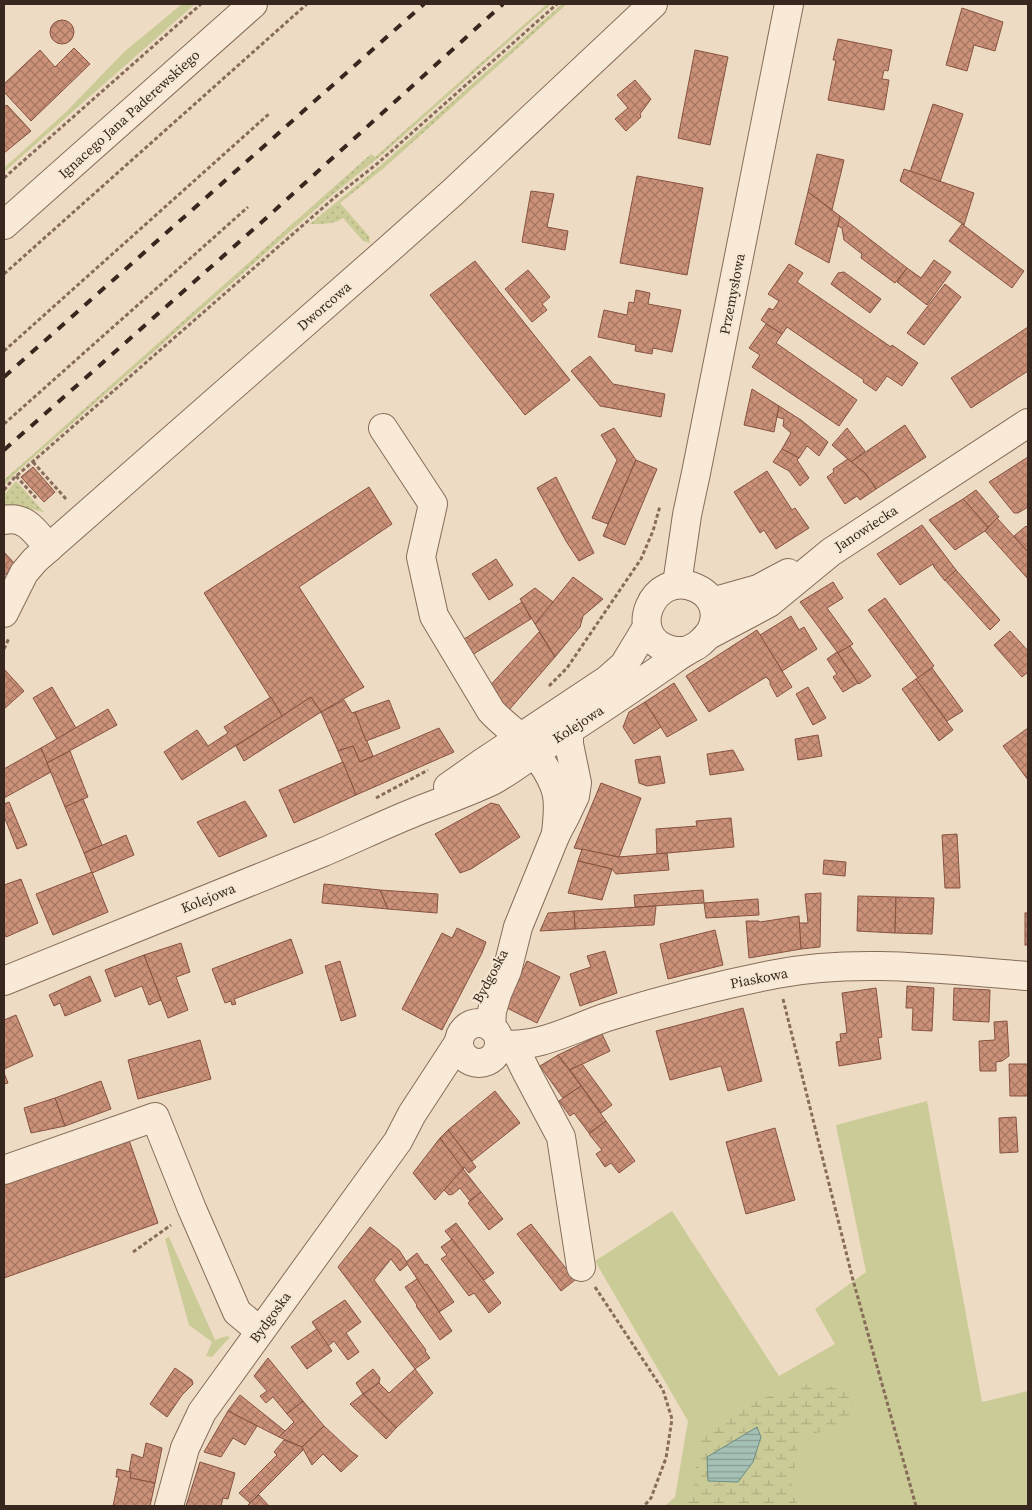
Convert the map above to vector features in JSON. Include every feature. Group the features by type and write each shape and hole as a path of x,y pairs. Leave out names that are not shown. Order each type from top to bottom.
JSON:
{"street":[{"name":"Ignacego Jana Paderewskiego","path":"4,225 253,4"},
{"name":"Dworcowa","path":"4,613 24,573 49,548 396,243 653,4"},
{"name":"Przemysłowa","path":"677,584 687,515 789,4"},
{"name":"Janowiecka","path":"696,644 770,604 831,552 1028,423"},
{"name":"Bydgoska","path":"382,428 433,504 421,557 434,616 491,711 501,723 527,745 551,779 558,804 556,834"},
{"path":"4,520 12,518 27,524 49,548"},
{"path":"712,602 758,589 831,552"},
{"path":"677,584 698,589 712,602 715,614 713,626 696,644 671,650 660,645 652,637 647,627 646,615 650,604 657,595 677,584"},
{"name":"Kolejowa","path":"4,981 493,780 527,745 624,666 647,627"},
{"name":"Kolejowa","path":"527,745 569,730 696,644"},
{"name":"Bydgoska","path":"398,1141 422,1121 463,1071 492,1057 497,1051 485,1037 482,986 494,962 518,927 556,834 571,806 577,783 568,744 569,730"},
{"name":"Piaskowa","path":"485,1037 526,1044 549,1040 605,1018 647,1006 718,987 812,968 892,966 1028,976"},
{"path":"485,1037 527,1074 561,1138 581,1267"},
{"name":"Bydgoska","path":"169,1506 188,1441 202,1412 398,1141 412,1114 485,1037"},
{"path":"4,1170 155,1116 192,1209 237,1312 260,1331"}],"path":[{"path":"4,178 201,4"},
{"path":"4,274 307,4"},
{"path":"4,490 16,476 334,198 378,163 557,4"},
{"path":"4,350 270,113"},
{"path":"4,424 248,207"},
{"path":"33,462 67,501"},
{"path":"16,476 38,501"},
{"path":"548,686 568,668 641,559 653,531 661,504"},
{"path":"371,801 432,768"},
{"path":"776,974 853,1280 916,1506"},
{"path":"133,1252 192,1209"},
{"path":"581,1267 663,1390 672,1419 666,1458 651,1498 644,1506"}],"green space":[{"path":"182,4 195,4 4,172 4,168 66,112 124,52"},
{"path":"547,4 551,4 384,153 326,200 4,485 4,480 371,154 375,157"},
{"path":"562,4 567,4 384,168 340,203 369,236 370,243 363,241 343,218 331,223 310,224 380,166"},
{"path":"16,481 44,512 19,507 4,508 4,495"},
{"path":"927,1101 982,1402 1028,1391 1028,1506 665,1506 675,1497 688,1421 595,1261 672,1211 779,1376 835,1344 815,1309 866,1272 836,1125"},
{"path":"169,1237 215,1340 227,1336 230,1337 212,1357 206,1356 212,1342 189,1325 165,1239"},
{"path":"812,1383 852,1391 852,1426 799,1436 792,1488 798,1506 677,1506 693,1492 700,1438 757,1400"}],"shaded area":[{"path":"757,1427 761,1437 753,1462 738,1482 708,1481 707,1457"}],"building":[{"path":"962,8 1003,22 995,51 974,45 967,71 946,65"},
{"path":"62,20 70,24 74,32 70,40 62,44 54,40 50,32 54,24"},
{"path":"838,39 892,50 888,71 884,70 882,79 889,80 884,110 828,100 836,60 833,60"},
{"path":"74,48 90,64 31,121 4,92 4,84 40,50 55,67"},
{"path":"695,50 728,57 710,145 678,138"},
{"path":"635,80 651,99 640,114 641,117 626,131 615,119 628,108 617,95"},
{"path":"933,104 963,114 940,182 910,172"},
{"path":"7,105 31,131 4,153 4,107"},
{"path":"817,154 844,160 832,210 808,192"},
{"path":"904,169 974,193 964,225 900,181"},
{"path":"637,176 703,188 687,275 620,263"},
{"path":"531,191 554,194 547,227 568,231 565,250 522,242"},
{"path":"808,192 840,216 829,263 795,244"},
{"path":"840,216 907,268 895,283 861,258 862,254 844,240 842,228 838,226"},
{"path":"962,224 1024,271 1012,288 949,241"},
{"path":"934,260 951,272 927,305 897,282 907,268 921,278"},
{"path":"475,261 570,380 525,415 430,295"},
{"path":"789,264 803,273 797,282 891,347 892,345 918,363 902,386 887,376 876,391 863,382 864,380 787,327 782,334 761,320 769,308 773,310 779,301 768,294"},
{"path":"528,270 550,297 542,304 547,310 532,322 505,289"},
{"path":"844,272 881,299 870,313 831,284 838,273"},
{"path":"945,284 961,297 924,345 907,333"},
{"path":"636,290 650,293 648,304 681,310 672,352 653,348 652,354 635,351 636,345 598,337 604,310 627,315 629,302 634,303"},
{"path":"766,324 782,334 776,343 857,400 839,426 752,367 760,355 749,348"},
{"path":"1028,327 1028,371 971,408 951,378"},
{"path":"590,356 613,384 665,394 661,417 600,406 571,371"},
{"path":"752,389 779,406 774,432 744,425"},
{"path":"779,406 801,420 828,442 819,456 807,446 799,458 782,449 791,433 783,426 784,419 777,417"},
{"path":"905,425 926,457 876,489 866,474 851,462"},
{"path":"614,428 636,460 608,524 592,518 617,460 601,435"},
{"path":"847,428 865,451 851,462 832,445"},
{"path":"782,449 799,458 797,460 809,478 800,486 789,471 773,462"},
{"path":"1028,457 1028,507 1018,513 1014,513 989,482"},
{"path":"848,459 866,474 876,489 860,500 857,496 845,504 827,477 834,472 833,469"},
{"path":"636,460 657,469 625,545 603,536"},
{"path":"33,467 55,492 44,502 21,477"},
{"path":"767,471 792,510 795,508 809,528 776,549 764,530 760,533 734,492"},
{"path":"556,477 594,553 579,561 537,488"},
{"path":"369,487 392,524 299,587 364,687 321,712 311,697 282,716 204,593"},
{"path":"976,490 999,517 988,527 963,499"},
{"path":"963,499 988,527 985,531 955,550 929,520"},
{"path":"997,518 1028,552 1028,579 985,531"},
{"path":"922,525 956,570 945,581 933,564 900,585 877,554"},
{"path":"1026,526 1028,528 1028,552 1014,536"},
{"path":"4,552 16,565 4,576"},
{"path":"496,559 513,585 489,600 472,574"},
{"path":"956,570 1000,620 990,630 945,580"},
{"path":"573,577 603,599 583,616 580,627 555,657 535,624"},
{"path":"833,582 843,598 827,608 853,644 838,653 800,602"},
{"path":"535,588 553,602 535,624 520,599"},
{"path":"885,598 934,666 918,678 868,610"},
{"path":"522,602 531,619 467,658 458,643"},
{"path":"791,616 799,630 804,627 817,649 782,671 760,635"},
{"path":"757,630 792,687 777,697 770,681 766,677 709,712 686,676"},
{"path":"1010,631 1028,651 1028,672 1022,677 994,645"},
{"path":"539,632 555,657 508,711 486,690"},
{"path":"850,646 871,676 859,684 838,653"},
{"path":"837,652 858,683 843,692 833,677 837,674 827,659"},
{"path":"932,668 963,711 947,721 916,679"},
{"path":"4,669 24,691 4,709"},
{"path":"916,679 953,730 939,741 902,689"},
{"path":"674,683 697,720 667,737 645,702"},
{"path":"52,687 76,728 57,739 33,698"},
{"path":"808,687 826,718 813,725 796,694"},
{"path":"271,697 282,716 182,780 164,752 197,730 208,746 228,733 224,727"},
{"path":"311,697 321,712 244,761 236,746"},
{"path":"344,700 352,713 355,712 373,756 360,762 353,746 338,751 321,712"},
{"path":"389,700 400,728 366,741 355,712"},
{"path":"645,702 661,727 634,744 623,727 629,712"},
{"path":"108,709 117,725 47,763 41,748"},
{"path":"439,728 454,752 356,795 338,751 353,746 360,762"},
{"path":"1028,728 1028,780 1003,746"},
{"path":"818,735 822,756 798,760 795,739"},
{"path":"41,748 51,772 4,798 4,769"},
{"path":"733,750 744,770 710,775 707,754"},
{"path":"70,751 88,797 65,807 47,763"},
{"path":"660,756 665,783 647,786 639,783 635,760"},
{"path":"343,762 356,795 294,823 279,790"},
{"path":"601,783 641,798 619,857 574,848"},
{"path":"83,799 102,845 84,853 65,807"},
{"path":"245,801 267,836 219,857 197,822"},
{"path":"9,802 27,845 17,849 4,816 4,804"},
{"path":"491,803 499,805 520,837 471,869 460,873 435,834"},
{"path":"731,818 734,847 657,854 656,829 697,826 696,821"},
{"path":"957,834 960,888 945,888 942,835"},
{"path":"126,835 134,855 92,873 84,853"},
{"path":"582,849 618,857 667,853 669,870 616,874 612,869 578,861"},
{"path":"824,860 846,862 845,876 823,874"},
{"path":"578,861 612,869 602,900 568,893"},
{"path":"92,872 108,912 53,935 36,894"},
{"path":"21,879 38,923 6,937 4,932 4,885"},
{"path":"324,884 380,890 388,909 322,903"},
{"path":"380,890 438,894 437,913 388,909"},
{"path":"703,890 704,903 635,907 634,895"},
{"path":"821,893 820,947 801,949 799,923 808,923 805,894"},
{"path":"858,896 896,897 895,933 857,931"},
{"path":"896,897 934,898 932,934 895,933"},
{"path":"758,899 759,915 706,918 704,903"},
{"path":"656,906 654,925 575,929 574,911"},
{"path":"574,911 575,929 540,931 548,913"},
{"path":"1025,913 1028,913 1028,945 1025,945"},
{"path":"799,916 801,949 749,958 746,921 760,922"},
{"path":"457,928 486,942 442,1030 402,1009 442,933 452,938"},
{"path":"715,930 723,965 668,979 660,944"},
{"path":"291,939 303,973 234,999 236,1004 232,1005 231,1001 225,1003 212,969"},
{"path":"181,943 190,972 176,977 188,1010 168,1018 144,955"},
{"path":"605,951 617,993 580,1006 570,974 591,967 587,956"},
{"path":"144,955 161,1000 149,1005 142,986 115,997 105,970"},
{"path":"340,961 356,1016 341,1021 325,966"},
{"path":"527,961 560,977 537,1023 505,1007"},
{"path":"90,976 101,1001 65,1016 60,1003 54,1006 49,995"},
{"path":"907,986 934,988 932,1031 912,1030 913,1008 906,1008"},
{"path":"876,988 882,1037 878,1038 881,1059 839,1066 836,1042 841,1041 840,1034 847,1033 842,993"},
{"path":"954,988 990,990 989,1022 953,1020"},
{"path":"743,1008 762,1081 728,1091 721,1066 670,1080 656,1031"},
{"path":"16,1015 33,1056 4,1069 4,1020"},
{"path":"1007,1021 1009,1056 1002,1061 996,1062 996,1071 980,1071 979,1041 995,1040 994,1022"},
{"path":"602,1034 610,1051 570,1070 558,1055"},
{"path":"200,1040 211,1079 138,1099 128,1060"},
{"path":"558,1055 581,1086 563,1098 540,1066"},
{"path":"582,1064 612,1105 601,1113 570,1070"},
{"path":"1009,1064 1028,1064 1028,1096 1010,1096"},
{"path":"4,1073 8,1083 4,1084"},
{"path":"101,1081 111,1109 65,1126 55,1098"},
{"path":"581,1086 606,1121 589,1133 574,1113 570,1116 559,1101"},
{"path":"495,1091 520,1123 472,1161 448,1130"},
{"path":"55,1098 65,1126 31,1133 24,1108"},
{"path":"1016,1117 1018,1152 1000,1153 999,1118"},
{"path":"606,1121 635,1161 619,1173 611,1163 605,1167 596,1154 602,1150 589,1134"},
{"path":"775,1128 795,1200 746,1214 726,1142"},
{"path":"448,1130 476,1167 469,1173 464,1167 463,1169 440,1138"},
{"path":"440,1138 463,1169 435,1200 413,1173"},
{"path":"129,1140 158,1223 4,1278 4,1185"},
{"path":"463,1169 481,1192 470,1201 460,1188 449,1195 444,1190"},
{"path":"481,1192 503,1219 489,1230 468,1203"},
{"path":"456,1223 494,1273 484,1280 445,1231"},
{"path":"531,1224 575,1280 561,1291 517,1234"},
{"path":"370,1227 399,1250 408,1264 400,1271 391,1259 374,1280 430,1358 415,1369 338,1267"},
{"path":"452,1239 501,1303 489,1313 474,1293 469,1296 441,1259 447,1255 441,1247"},
{"path":"417,1253 454,1302 439,1312 406,1262"},
{"path":"417,1279 452,1331 440,1340 405,1287"},
{"path":"345,1300 361,1322 346,1333 359,1352 348,1360 334,1341 328,1346 312,1322"},
{"path":"317,1329 332,1351 307,1369 291,1347"},
{"path":"268,1358 303,1401 287,1414 273,1397 266,1403 260,1396 267,1391 254,1376"},
{"path":"175,1368 192,1380 193,1384 182,1395 167,1417 150,1404"},
{"path":"373,1369 380,1378 379,1383 363,1394 356,1383"},
{"path":"415,1369 433,1393 396,1428 363,1394 379,1383 389,1393"},
{"path":"363,1394 396,1428 386,1439 350,1404"},
{"path":"240,1395 285,1431 279,1437 228,1411"},
{"path":"303,1401 324,1426 302,1447 279,1437 294,1422 287,1414"},
{"path":"228,1411 257,1426 245,1445 233,1438 221,1457 204,1452"},
{"path":"324,1426 358,1456 341,1472 323,1454 312,1465 302,1447"},
{"path":"284,1440 302,1447 303,1450 250,1503 239,1493 277,1455 274,1452"},
{"path":"146,1443 162,1448 155,1483 130,1478 132,1454 143,1458"},
{"path":"200,1462 235,1473 228,1499 223,1498 221,1506 186,1506"},
{"path":"117,1469 131,1472 130,1478 155,1483 150,1506 113,1506 119,1477 116,1477"},
{"path":"259,1495 269,1506 247,1506 250,1503"}],"railway":[{"path":"4,377 424,4"},
{"path":"4,450 264,220 503,4"}]}
